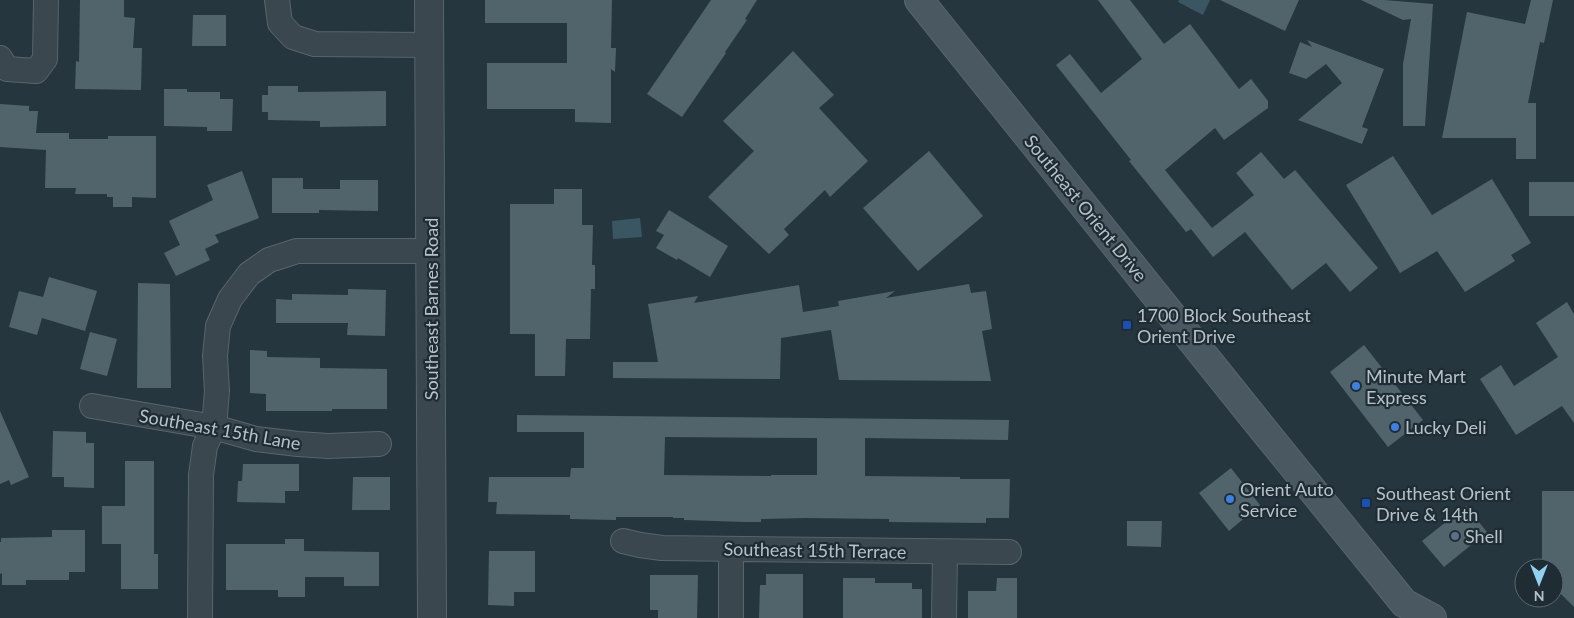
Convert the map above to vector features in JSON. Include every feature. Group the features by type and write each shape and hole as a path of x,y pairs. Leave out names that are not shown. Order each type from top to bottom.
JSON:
{"main road":[{"name":"Southeast Orient Drive","path":"919,0 1406,610 1432,618"}],"street":[{"path":"0,58 6,69 36,71 46,59 46,0"},
{"path":"277,0 280,23 293,37 315,44 429,44"},
{"name":"Southeast Barnes Road","path":"429,0 432,618"},
{"path":"200,618 201,474 205,446 214,427 216,392 215,356 218,326 230,299 249,274 269,260 297,251 430,251"},
{"name":"Southeast 15th Lane","path":"92,406 214,427 256,439 328,446 379,444"},
{"name":"Southeast 15th Terrace","path":"623,541 662,548 731,550 1009,552"},
{"path":"731,550 731,618"},
{"path":"944,618 945,552"}],"water":[{"path":"1179,0 1210,0 1203,15 1178,2"},
{"path":"640,218 642,237 613,239 612,221"}],"building":[{"path":"80,0 124,0 124,17 135,18 133,48 142,48 141,90 75,89 76,61 79,62"},
{"path":"485,0 612,0 611,48 616,48 615,72 611,69 611,123 575,122 575,109 487,109 487,63 567,63 567,23 485,23"},
{"path":"711,0 757,0 726,53 682,117 647,94"},
{"path":"1098,0 1130,0 1164,44 1190,24 1239,89 1251,79 1268,101 1268,108 1224,140 1215,128 1165,170 1212,228 1254,195 1236,173 1261,152 1284,179 1295,170 1378,268 1350,292 1326,263 1292,290 1245,232 1213,257 1191,229 1186,232 1056,65 1070,54 1101,93 1142,59"},
{"path":"1220,0 1299,0 1285,31"},
{"path":"1361,0 1433,4 1425,126 1403,126 1403,64 1411,19 1403,20"},
{"path":"1531,0 1553,0 1544,43 1540,42 1528,103 1536,103 1536,159 1516,159 1516,138 1442,138 1467,12 1525,24"},
{"path":"193,15 226,15 226,46 192,46"},
{"path":"1307,40 1384,69 1362,127 1368,129 1362,144 1298,120 1342,83 1326,64 1306,79 1289,73 1300,42 1312,47"},
{"path":"793,51 834,95 819,108 868,161 830,197 825,190 784,229 789,235 769,254 708,197 754,151 723,121"},
{"path":"268,86 298,86 298,92 386,91 386,126 320,127 320,121 268,120 268,112 262,112 262,95 268,95"},
{"path":"164,89 187,89 187,92 220,92 220,99 233,99 232,131 207,131 207,127 164,126"},
{"path":"0,104 29,106 29,111 38,111 36,133 69,133 69,139 108,139 108,136 156,136 156,198 132,197 132,207 113,207 113,197 107,197 107,194 75,194 76,188 45,188 46,150 0,147"},
{"path":"929,151 983,216 918,271 863,208"},
{"path":"1393,156 1432,215 1492,179 1531,243 1511,255 1515,261 1465,292 1437,251 1400,273 1346,185"},
{"path":"242,171 259,218 215,235 219,242 205,249 210,260 176,276 164,253 180,245 169,221 213,200 207,185"},
{"path":"272,178 303,178 303,189 340,189 340,180 378,180 378,211 319,210 319,213 272,213"},
{"path":"1529,182 1574,182 1574,216 1529,216"},
{"path":"554,189 582,189 582,225 593,225 592,265 595,265 595,289 591,289 590,339 566,339 565,376 535,376 535,334 510,334 510,204 554,204"},
{"path":"669,210 728,246 710,277 678,258 677,260 656,248 664,235 656,231"},
{"path":"49,277 97,291 85,331 42,318 37,335 9,327 19,291 43,297"},
{"path":"138,283 170,284 171,388 137,388"},
{"path":"969,284 971,293 986,291 992,329 982,331 991,381 839,380 831,330 781,338 780,379 613,378 613,362 658,362 648,304 698,296 694,303 799,285 803,312 839,306 838,301 895,291 886,298"},
{"path":"348,289 386,290 385,336 347,335 348,323 276,323 276,299 292,300 292,294 348,295"},
{"path":"1567,302 1574,314 1574,423 1562,406 1516,435 1480,379 1501,365 1514,386 1558,357 1536,323"},
{"path":"90,332 117,339 107,376 80,369"},
{"path":"1364,345 1423,420 1388,447 1330,372"},
{"path":"250,350 267,351 267,357 320,358 320,368 387,369 387,409 266,411 266,394 250,393"},
{"path":"0,411 29,477 11,485 9,480 0,484"},
{"path":"517,415 1009,420 1008,440 865,438 865,476 1010,479 1009,518 986,518 986,523 889,522 889,519 806,518 761,519 761,522 745,522 684,520 684,518 673,517 616,517 616,520 570,519 570,515 496,514 497,502 488,502 489,477 570,477 571,468 584,468 584,432 517,432","holes":["665,437 817,438 817,475 664,475"]},
{"path":"53,431 86,432 86,443 94,443 94,488 64,487 64,477 52,477"},
{"path":"125,461 154,461 154,554 158,554 158,589 121,589 121,544 102,544 102,506 125,506"},
{"path":"243,464 299,464 299,491 285,491 285,503 237,502 238,481 242,481"},
{"name":"Orient Auto Service","path":"1231,468 1260,505 1229,531 1199,493"},
{"path":"353,477 390,477 390,510 352,510"},
{"path":"1542,491 1574,491 1574,607 1564,597 1564,558 1542,558"},
{"name":"Shell","path":"1466,506 1487,532 1444,567 1422,541"},
{"path":"1127,521 1162,521 1161,547 1127,546"},
{"path":"52,530 85,530 85,572 69,572 69,580 26,580 26,585 2,585 2,573 0,574 1,538 52,537"},
{"path":"285,539 304,539 304,551 379,552 379,586 344,586 344,577 305,577 305,597 278,597 278,590 226,590 226,544 285,544"},
{"path":"489,551 535,551 535,592 514,592 514,606 488,605"},
{"path":"766,574 803,574 803,618 759,618 760,585 766,585"},
{"path":"650,575 698,575 697,618 658,618 658,610 650,610"},
{"path":"843,578 875,578 875,583 912,583 912,589 922,589 922,618 843,618"},
{"path":"997,578 1017,578 1017,618 968,618 968,591 996,591"}],"place":[{"name":"1700 Block Southeast Orient Drive","path":"1127,325"},
{"name":"Minute Mart Express","path":"1356,386"},
{"name":"Lucky Deli","path":"1395,427"},
{"name":"Orient Auto Service","path":"1230,499"},
{"name":"Southeast Orient Drive & 14th","path":"1366,503"},
{"name":"Shell","path":"1455,536"}]}
